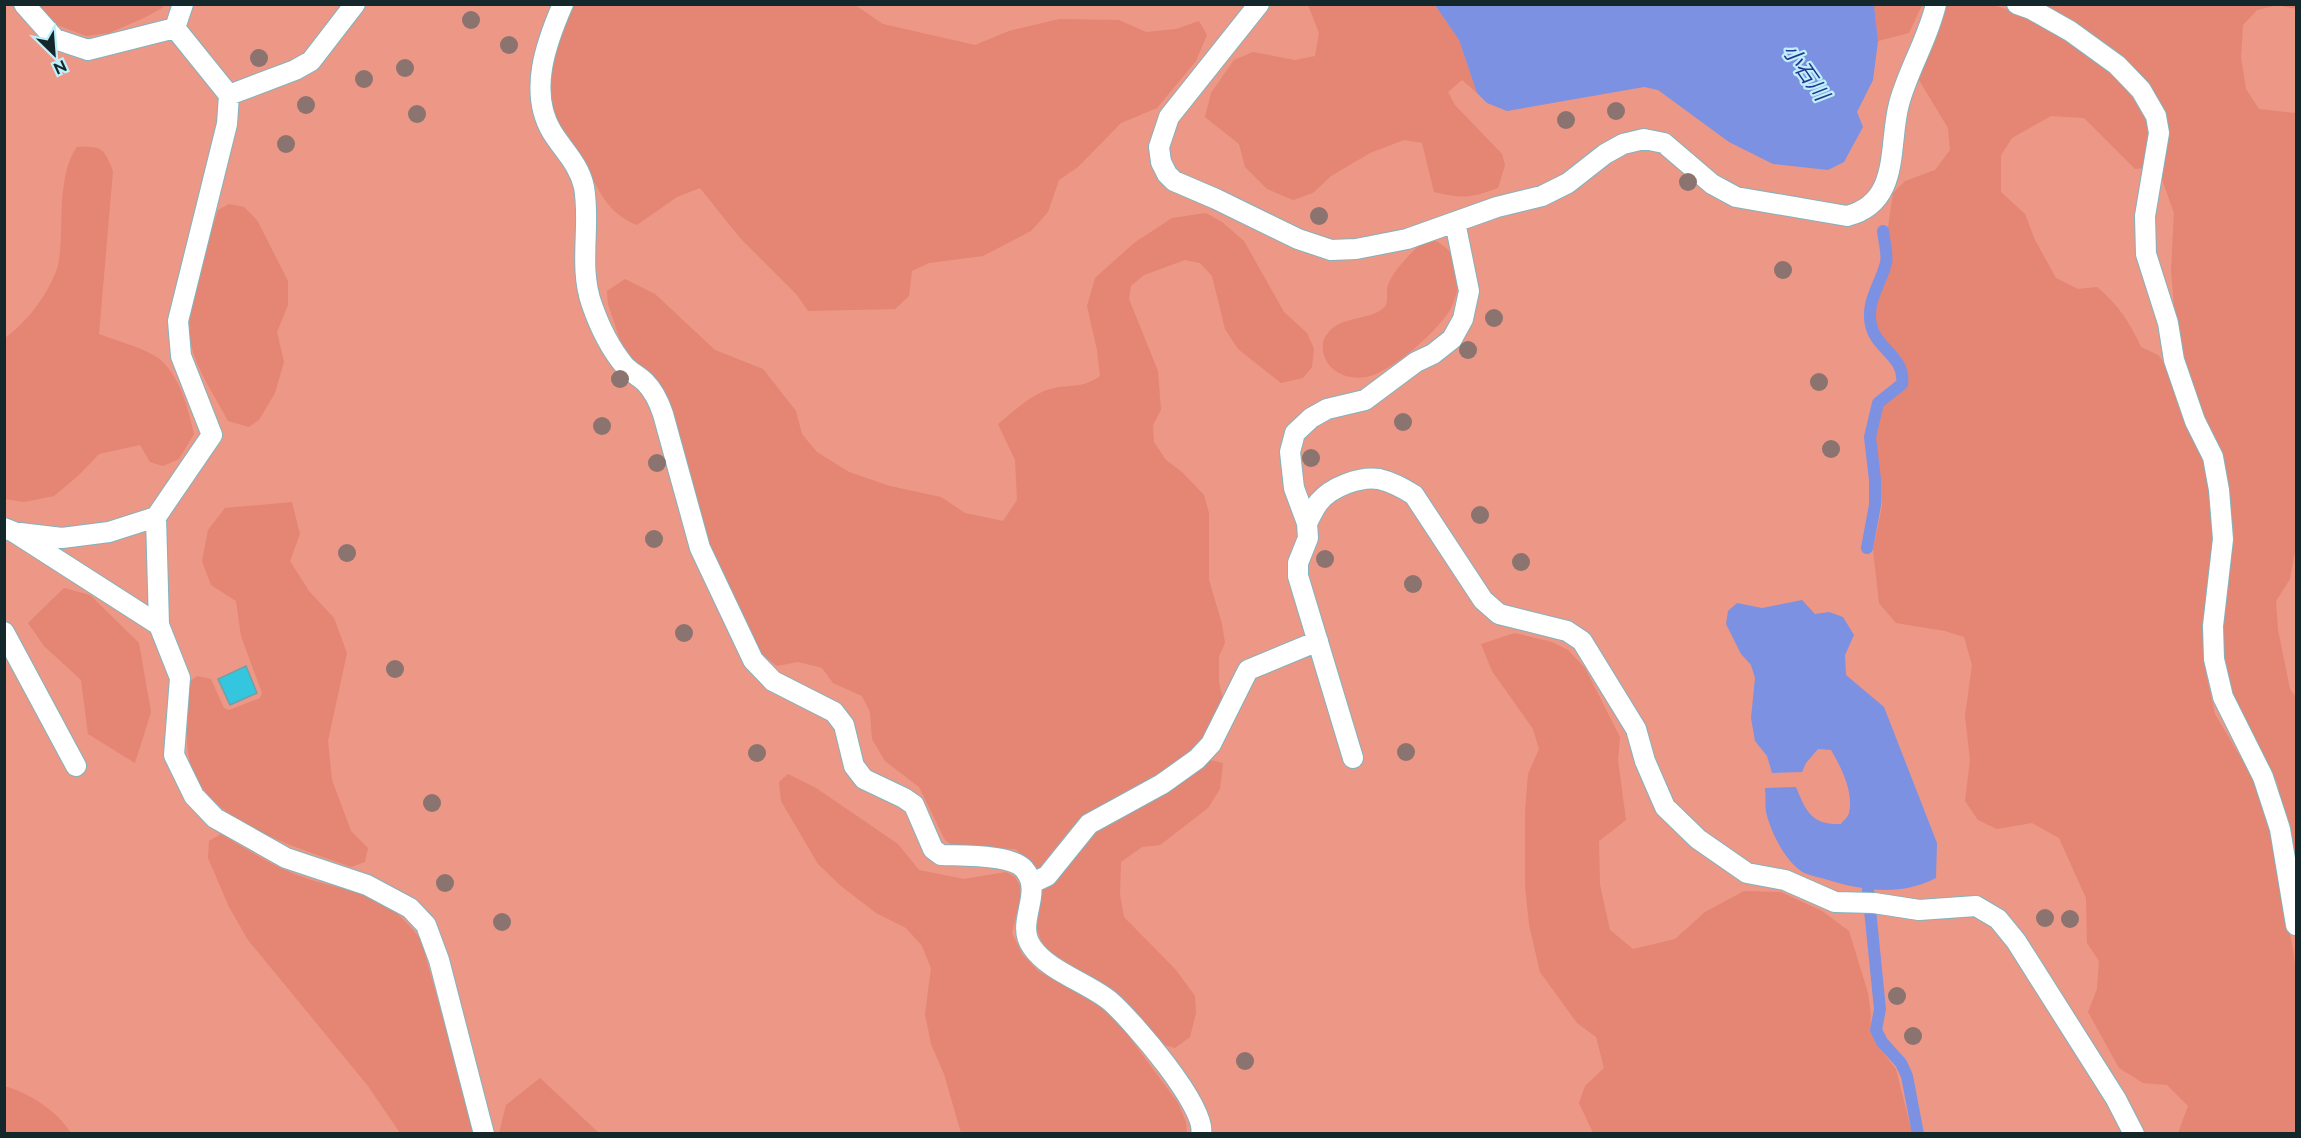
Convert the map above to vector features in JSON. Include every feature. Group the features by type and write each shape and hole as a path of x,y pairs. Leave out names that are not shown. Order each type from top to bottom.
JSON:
{"lane":[{"path":"24,4 55,39 88,50 175,28"},
{"path":"175,28 183,4"},
{"path":"229,95 295,70 311,61 354,4"},
{"path":"563,4 552,30 541,72 541,90 545,114 552,131 568,152 583,184 587,209 586,280 591,303 609,341 625,366 646,383 657,397 700,548 753,660 773,681 834,712 844,725 854,766 864,779 914,805 933,849 941,855 1012,860 1024,869 1032,884 1033,897 1027,912 1025,930 1031,946 1046,961 1109,1000 1133,1023 1188,1094 1199,1118 1201,1134"},
{"path":"1259,4 1170,117 1159,147 1161,162 1167,174 1174,181 1298,239 1331,250 1356,249 1407,239 1497,207 1542,196 1568,183 1605,154 1623,144 1644,139 1664,143 1712,184 1736,197 1847,216 1862,212 1874,202 1884,186 1893,162 1899,105 1936,4"},
{"path":"2017,4 2031,9 2070,31 2117,65 2141,90 2156,116 2159,133 2145,216 2146,254 2168,323 2174,360 2196,421 2213,458 2217,479 2223,539 2213,626 2214,659 2223,697 2263,777 2280,829 2296,925"},
{"path":"175,28 229,95 227,124 178,321 181,356 212,435 156,517 159,625 180,678 174,755 194,796 215,818 286,858 368,885 410,908 426,925 439,960 484,1134"},
{"path":"1353,758 1298,576 1298,562 1308,538 1306,523 1294,488 1290,452 1295,433 1311,418 1328,409 1365,400 1379,392 1383,386 1416,362 1433,354 1452,339 1463,319 1468,291 1455,222"},
{"path":"1306,523 1320,501 1336,489 1351,482 1378,479 1414,495 1483,600 1499,614 1567,631 1582,641 1636,729 1645,761 1665,807 1698,839 1747,873 1785,880 1835,902 1865,903 1919,910 1976,906 1998,919 2016,941 2116,1100 2134,1134"},
{"path":"9,530 62,538 109,532 156,517"},
{"path":"9,530 159,625"},
{"path":"4,632 76,766"},
{"path":"1032,884 1047,876 1089,824 1162,784 1197,759 1211,744 1248,670 1318,641"}],"shaded area":[{"path":"1874,4 1922,5 1909,33 1878,41"},
{"path":"5,5 2296,5 2296,1133 5,1134"},
{"path":"38,5 164,5 144,18 109,33 86,36 57,25"},
{"path":"573,5 855,5 883,24 975,45 1009,31 1059,19 1119,20 1146,32 1176,29 1199,21 1207,35 1196,61 1157,108 1121,123 1078,167 1059,180 1048,212 1031,231 983,256 929,263 912,271 909,296 895,309 808,311 797,295 740,238 700,188 677,197 637,225 611,208 559,125 550,96 552,64 556,48"},
{"path":"1308,5 1435,5 1459,40 1477,93 1462,80 1448,92 1455,105 1502,154 1505,165 1498,188 1466,196 1434,192 1422,143 1404,140 1370,153 1331,176 1313,193 1293,200 1267,189 1245,167 1239,144 1205,117 1211,93 1234,60 1253,52 1295,60 1315,56 1319,33"},
{"path":"1945,5 1991,5 2011,11 2054,31 2096,60 2114,77 2129,94 2148,123 2151,136 2145,168 2135,169 2084,118 2051,116 2012,138 2001,155 2001,192 2025,214 2035,240 2056,278 2078,289 2097,287 2123,314 2141,347 2158,355 2168,368 2205,467 2213,511 2212,555 2204,635 2206,674 2215,714 2254,780 2269,830 2293,949 2296,975 2296,1133 2178,1133 2188,1106 2167,1085 2143,1083 2119,1068 2088,1012 2097,989 2099,961 2087,943 2086,898 2059,838 2032,823 1997,829 1978,820 1965,801 1970,760 1965,716 1972,665 1964,637 1945,631 1896,623 1879,603 1873,549 1882,506 1874,438 1881,406 1903,388 1906,375 1901,357 1879,335 1872,305 1891,261 1888,227 1893,193 1905,181 1935,170 1950,150 1948,128 1919,80"},
{"path":"2046,5 2278,5 2257,10 2243,25 2241,58 2246,89 2259,109 2296,113 2296,546 2290,579 2276,601 2278,630 2290,689 2296,697 2296,871 2277,782 2236,702 2224,670 2223,638 2231,502 2222,460 2183,360 2175,318 2171,270 2174,213 2160,174 2165,122 2075,23"},
{"path":"2278,5 2296,5 2296,9"},
{"path":"77,147 92,147 101,150 113,171 99,334 142,349 163,363 181,391 194,434 179,459 163,466 150,462 140,445 99,454 54,496 24,502 5,499 5,338 36,308 57,269 65,179 70,159"},
{"path":"229,204 244,207 257,220 288,281 288,305 277,332 284,362 275,393 259,420 249,427 228,421 201,372 190,338 192,301 201,263 218,210"},
{"path":"1206,213 1222,222 1244,241 1284,312 1307,333 1314,349 1312,367 1303,378 1281,383 1238,349 1225,329 1212,276 1200,263 1185,260 1144,275 1131,286 1129,299 1158,371 1161,410 1153,425 1154,442 1166,460 1182,472 1204,495 1209,513 1209,580 1225,643 1219,656 1219,682 1224,704 1207,738 1162,777 1090,814 1072,827 1036,872 1025,857 1015,849 954,847 945,840 919,787 885,761 872,739 870,712 862,696 833,683 822,668 798,662 777,666 758,651 708,550 670,402 654,378 634,361 620,340 608,304 607,291 625,279 655,294 715,350 763,369 796,411 802,434 817,452 849,472 890,486 941,497 965,513 1003,521 1017,500 1015,460 998,424 1036,395 1050,389 1082,385 1100,376 1087,306 1095,278 1134,243 1172,218"},
{"path":"1436,241 1452,254 1458,266 1456,296 1446,316 1414,349 1376,374 1362,378 1340,374 1334,370 1324,355 1323,345 1326,336 1346,321 1368,316 1384,308 1387,302 1388,285 1398,268 1422,242"},
{"path":"292,502 300,534 290,561 309,591 334,618 347,653 328,741 332,780 351,831 368,848 365,862 351,867 279,840 232,816 212,800 198,780 189,758 188,683 197,676 211,679 224,708 229,710 260,698 262,693 241,636 236,601 211,585 202,561 208,530 225,508"},
{"path":"64,588 90,595 139,643 151,712 135,763 88,734 81,680 44,646 28,623"},
{"path":"1515,633 1552,642 1568,650 1585,668 1620,737 1618,760 1626,820 1599,841 1600,885 1610,930 1633,949 1675,939 1705,912 1744,891 1781,892 1822,911 1849,931 1868,993 1871,1014 1870,1032 1896,1069 1912,1133 1593,1133 1579,1103 1585,1086 1604,1068 1596,1037 1577,1023 1540,972 1529,925 1525,885 1525,812 1528,774 1539,749 1533,729 1492,671 1481,644"},
{"path":"1210,760 1223,763 1220,789 1208,808 1160,845 1142,847 1121,862 1120,895 1124,917 1176,970 1195,996 1196,1013 1190,1037 1175,1048 1161,1044 1108,988 1044,948 1034,922 1040,890 1101,825 1167,788"},
{"path":"788,774 816,788 898,844 919,870 964,879 1006,872 1015,877 1020,886 1020,901 1012,933 1022,954 1038,971 1073,989 1102,1008 1125,1031 1178,1103 1186,1122 1187,1133 961,1133 944,1074 931,1044 925,1014 931,968 922,946 906,928 876,913 841,886 818,864 781,801 779,782"},
{"path":"221,834 290,872 376,900 406,922 421,940 475,1133 400,1133 368,1086 248,940 229,907 208,858 209,841"},
{"path":"540,1078 599,1133 499,1133 506,1105"},
{"path":"4,1086 24,1093 42,1104 58,1117 71,1133 5,1133"}],"water":[{"name":"小石川","path":"1435,5 1874,5 1878,41 1873,80 1857,112 1863,127 1844,162 1828,170 1773,164 1729,142 1658,90 1644,87 1507,111 1487,103 1477,93 1459,40"},
{"path":"1802,600 1815,614 1829,612 1843,617 1854,635 1845,655 1846,675 1884,707 1937,843 1936,878 1923,884 1896,889 1869,889 1811,875 1801,871 1789,860 1771,828 1766,812 1765,788 1796,787 1807,810 1823,822 1841,824 1849,813 1848,788 1831,750 1818,749 1806,763 1802,772 1772,773 1767,756 1755,741 1751,718 1755,678 1751,665 1741,654 1726,624 1728,611 1737,603 1762,608"}],"building":[{"path":"246,666 257,693 230,705 218,679"}],"waterway":[{"path":"1867,548 1875,505 1875,480 1870,437 1878,403 1902,384 1900,367 1879,341 1871,325 1870,308 1886,259 1883,231"},
{"path":"1871,874 1868,890 1880,1009 1876,1030 1882,1042 1901,1063 1907,1076 1918,1134"}]}
